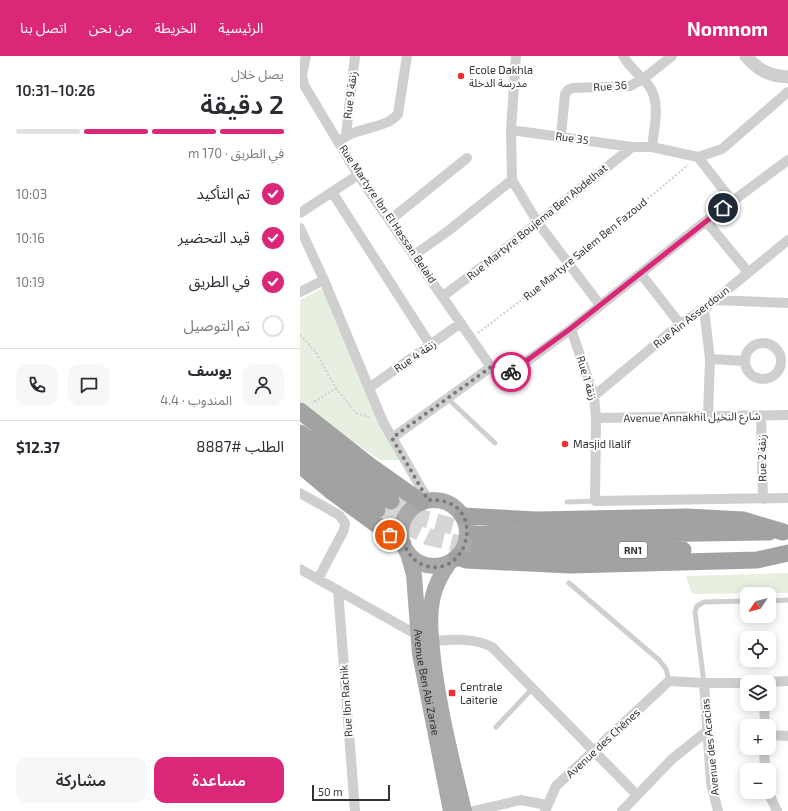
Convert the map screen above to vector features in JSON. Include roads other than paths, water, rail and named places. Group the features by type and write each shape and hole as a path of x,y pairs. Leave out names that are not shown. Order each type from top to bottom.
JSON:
{"highway":[{"path":"304,408 370,466 424,501"},
{"path":"300,433 386,507 300,450"},
{"path":"300,465 405,548"},
{"path":"464,516 536,520 687,517 743,520 785,532"},
{"name":"RN1","path":"785,532 514,536 477,540 561,551 732,549 788,552"},
{"path":"453,560 570,565 757,560 788,552"}],"main road":[{"path":"438,499 448,502 457,508 464,516 468,538 464,549 453,560 431,566 414,560 405,548 401,534 402,524 412,507 424,501 438,499"},
{"name":"Avenue Ben Abi Zarae","path":"405,548 414,575 425,638 464,811"},
{"name":"Avenue Ben Abi Zarae","path":"451,811 431,719 420,654 430,618 433,596 439,577 453,560"}],"street":[{"name":"Rue Martyre Ibn El Hassan Belaid","path":"306,56 301,79 309,94 342,138 358,175 491,367"},
{"name":"Rue 9 زنقة","path":"342,138 355,56"},
{"path":"342,138 388,121 398,114 407,56"},
{"path":"516,56 511,130 512,180 538,223 600,305"},
{"path":"623,56 632,69 650,88 654,98 656,113 652,147"},
{"name":"Rue 36","path":"561,136 565,94 568,90 573,88 630,86 643,79 672,56"},
{"path":"746,56 756,67 766,74 788,77"},
{"path":"732,201 698,157 722,149 788,92"},
{"name":"Rue 35","path":"511,130 632,147 652,147 698,157"},
{"name":"Rue Martyre Boujema Ben Abdelhat","path":"443,296 538,223 632,147"},
{"path":"390,220 467,158"},
{"path":"392,438 491,367 504,373 510,372 570,329 732,201 785,165"},
{"path":"300,213 358,175"},
{"path":"414,255 448,231 512,180"},
{"path":"332,192 431,346"},
{"path":"706,221 748,272"},
{"path":"300,228 324,280 383,422 424,501"},
{"name":"Rue Ain Asserdoun","path":"594,396 680,324 704,309 788,240"},
{"path":"641,274 680,324"},
{"path":"300,292 324,280"},
{"path":"714,300 788,303"},
{"path":"704,309 710,360 708,416"},
{"name":"Rue 4 زنقة","path":"369,388 431,346 461,323"},
{"name":"Rue 1 زنقة","path":"570,329 594,396 596,418 594,500"},
{"path":"763,343 768,344 777,350 784,360 777,371 768,378 753,375 746,366 745,361 746,355 752,346 763,343"},
{"path":"710,360 745,361"},
{"name":"Avenue Annakhil شارع النخيل","path":"596,418 788,415"},
{"name":"Rue 2 زنقة","path":"761,416 762,499"},
{"path":"300,493 339,515 345,523 344,530 318,579"},
{"path":"594,500 788,498"},
{"path":"300,569 425,638 464,639 482,642 492,647 637,795"},
{"name":"Rue Ibn Rachik","path":"338,590 355,811"},
{"path":"669,681 740,683"},
{"name":"Avenue des Chênes","path":"546,808 556,786 669,681"},
{"path":"776,682 788,681"},
{"name":"Avenue des Acacias","path":"704,683 706,732 712,783 718,811"},
{"path":"622,811 672,759 706,732"},
{"path":"776,735 788,736"},
{"path":"771,799 777,811"},
{"path":"473,811 521,800 546,808"}],"lane":[{"path":"447,398 495,443"},
{"path":"567,502 594,500"},
{"path":"568,583 659,660 666,669 669,681"},
{"path":"776,600 788,600"},
{"path":"704,683 695,612 697,606 704,602 740,601"},
{"path":"496,727 532,689"}],"tunnel":[{"path":"391,501 422,518 477,533"},
{"path":"382,514 429,537 478,548"}],"place":[{"name":"Ecole Dakhla مدرسة الدخلة","path":"461,76"},
{"name":"Masjid Ilalif","path":"565,444"},
{"name":"Centrale Laiterie","path":"452,693"}]}
